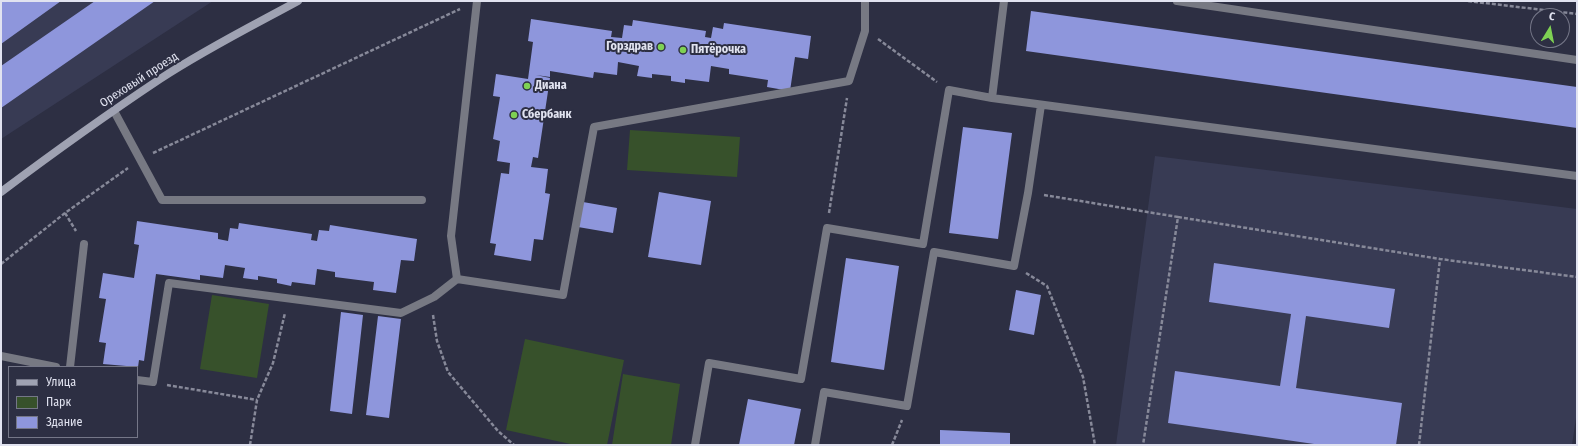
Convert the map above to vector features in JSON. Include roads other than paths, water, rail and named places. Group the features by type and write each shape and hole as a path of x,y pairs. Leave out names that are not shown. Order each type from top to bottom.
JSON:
{"street":[{"name":"Ореховый проезд","path":"1,192 167,75 298,1"}],"lane":[{"path":"457,279 451,236 477,1"},
{"path":"138,380 153,382 169,283 402,313 434,297 457,279 563,295 594,127 849,81 865,30 865,1"},
{"path":"992,98 1004,1"},
{"path":"1177,1 1577,60"},
{"path":"695,445 709,363 800,379 827,228 923,244 949,90 1042,105 1577,176"},
{"path":"815,445 824,392 907,406 934,252 1014,266 1028,193 1042,105"},
{"path":"114,111 162,200 422,200"},
{"path":"70,366 84,244"},
{"path":"1,356 51,366"}],"place":[{"name":"Горздрав","path":"661,47"},
{"name":"Пятёрочка","path":"683,50"},
{"name":"Диана","path":"527,86"},
{"name":"Сбербанк","path":"514,115"}]}
